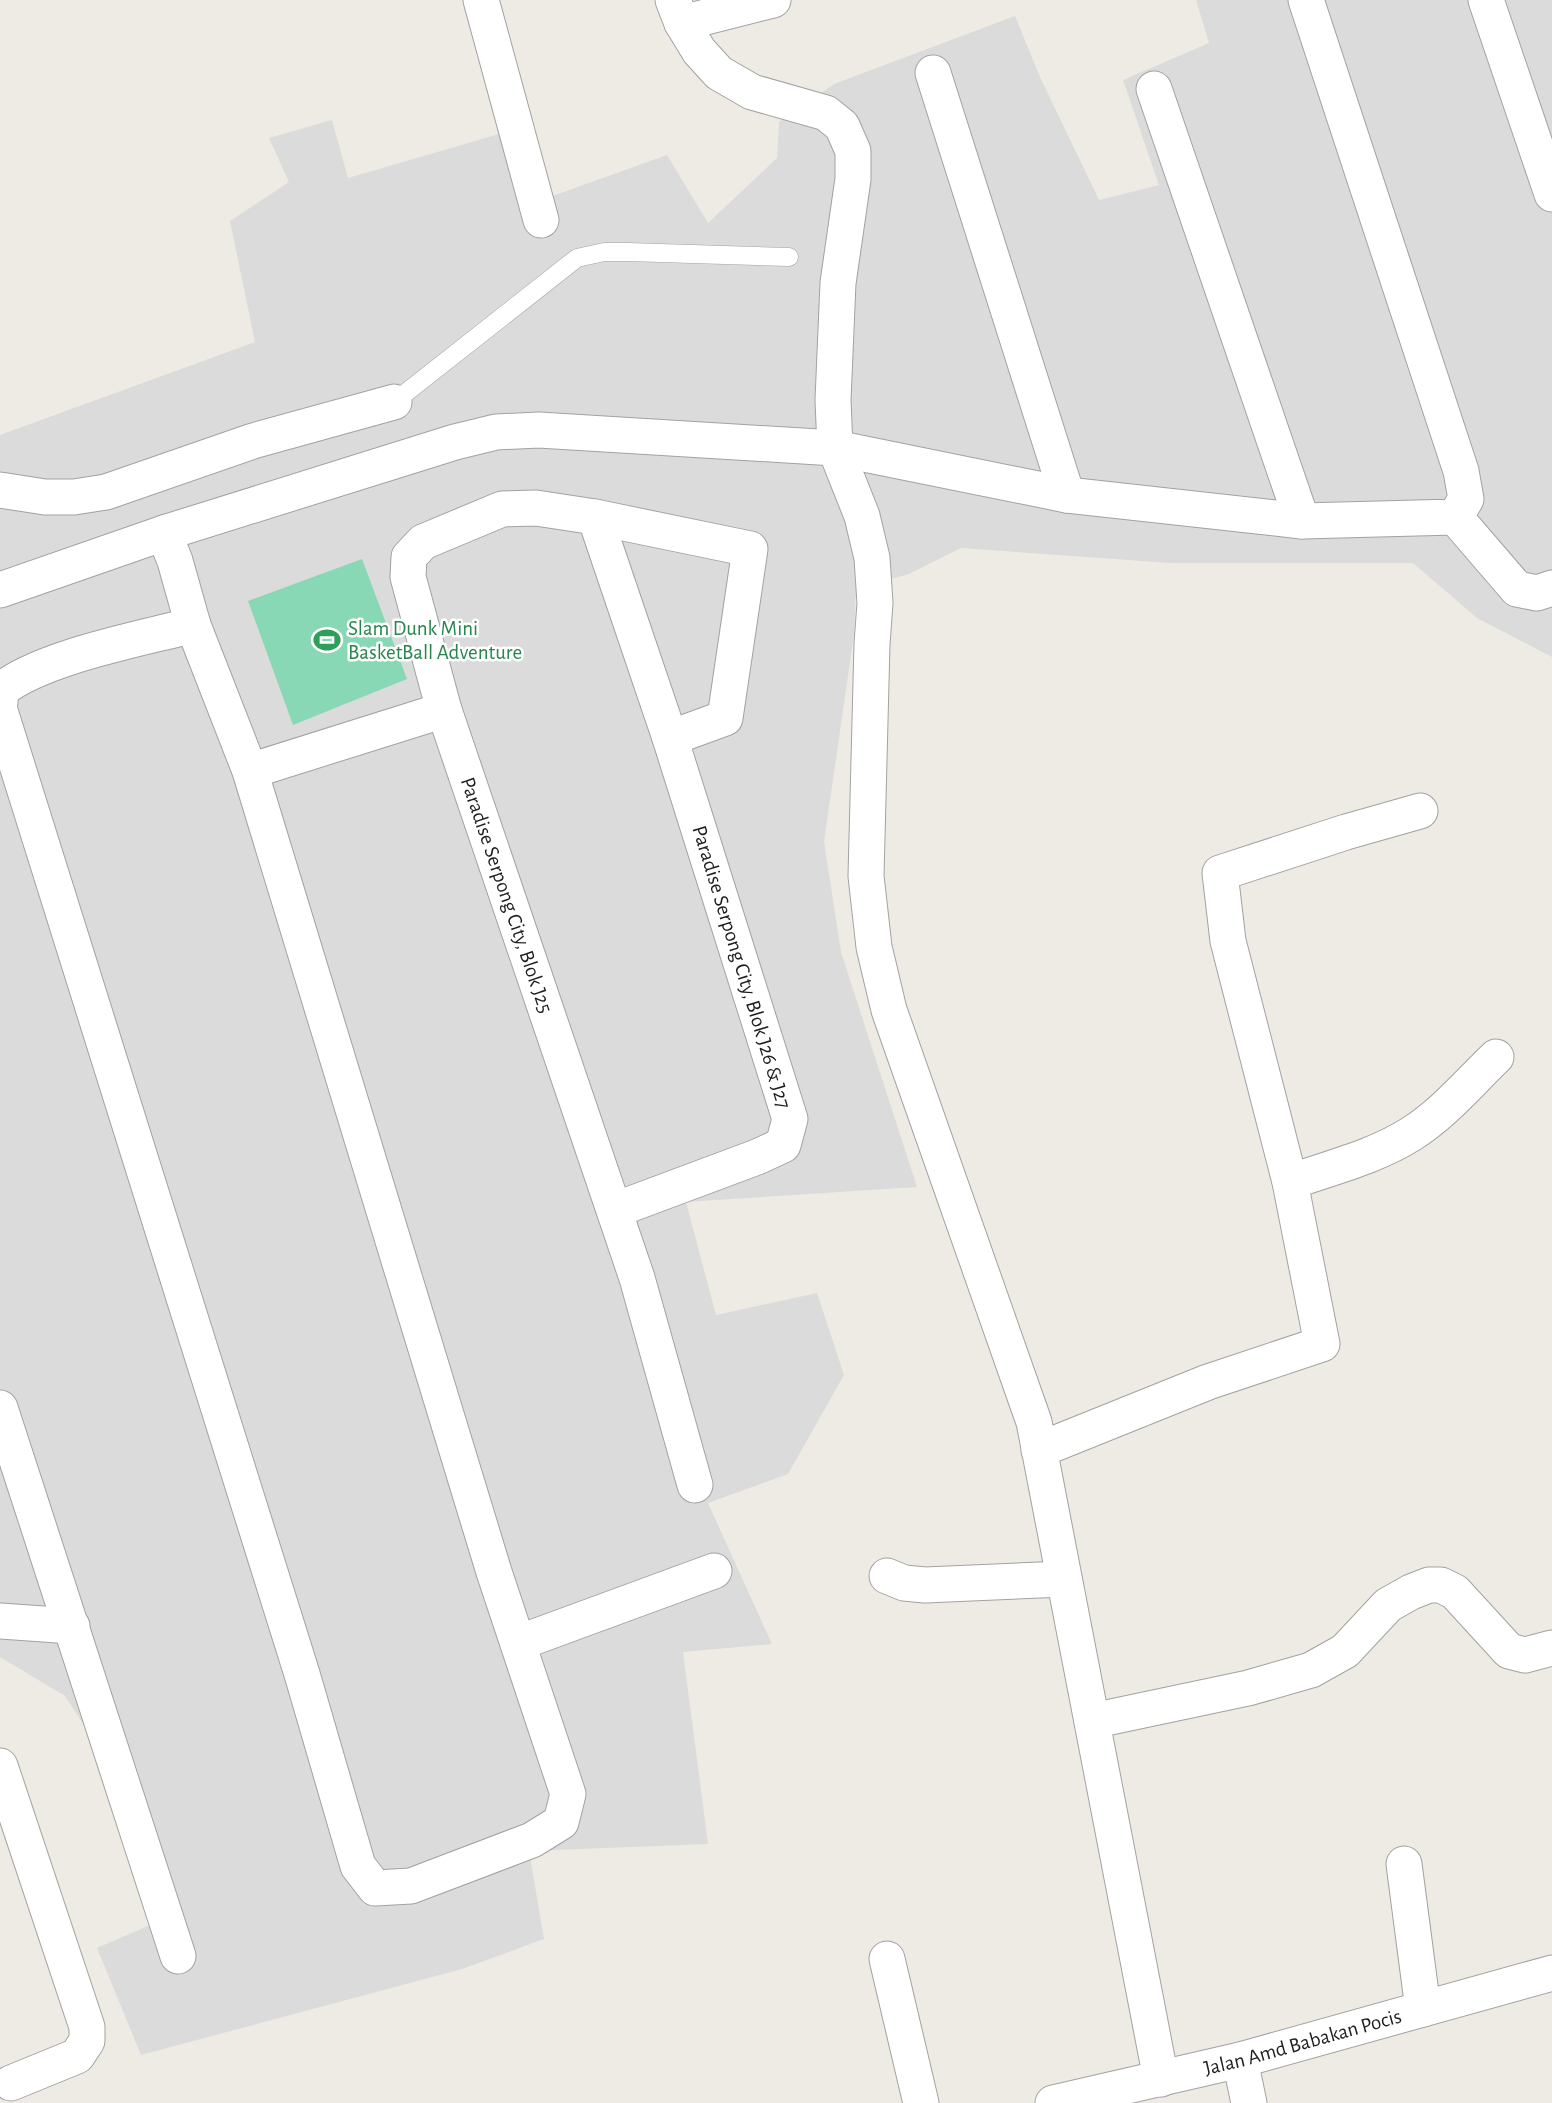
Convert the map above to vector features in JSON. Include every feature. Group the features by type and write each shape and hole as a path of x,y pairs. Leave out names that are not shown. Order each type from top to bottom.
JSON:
{"street":[{"path":"481,0 541,220"},
{"path":"773,0 677,11 699,51 719,73 752,92 827,113 842,127 853,151 853,179 838,283 832,400 835,448 862,516 873,569 876,603 872,644 866,876 874,947 889,1010 1034,1422 1161,2080"},
{"path":"1306,0 1461,471 1466,499 1455,517"},
{"path":"1486,0 1552,194"},
{"path":"933,73 1068,495"},
{"path":"1154,89 1302,521"},
{"path":"0,490 46,497 74,497 106,492 253,441 394,402"},
{"path":"0,590 164,533 455,442 496,432 539,430 835,448 1068,495 1302,521 1455,517"},
{"name":"Paradise Serpong City, Blok J25","path":"595,517 536,508 502,509 423,542 409,557 408,577 444,710 615,1210 651,1324 695,1485"},
{"path":"595,517 750,549 725,718 670,738"},
{"name":"Paradise Serpong City, Blok J26 & J27","path":"595,517 670,738 790,1119 783,1144 757,1157 615,1210"},
{"path":"1455,517 1517,589 1537,593 1552,588"},
{"path":"0,711 298,1661 358,1866 375,1888 411,1886 532,1840 561,1822 568,1794 494,1572 250,771 193,625 164,533"},
{"path":"0,702 1,690 15,678 77,656 193,625"},
{"path":"250,771 444,710"},
{"path":"1039,1450 1208,1382 1322,1344 1290,1182 1228,941 1220,873 1420,811"},
{"path":"1290,1182 1392,1144 1410,1134 1428,1123 1496,1058"},
{"path":"0,1408 178,1956"},
{"path":"518,1643 714,1571"},
{"path":"887,1576 904,1583 925,1585 1064,1579"},
{"path":"1092,1721 1248,1688 1311,1670 1345,1651 1388,1605 1429,1585 1441,1585 1455,1592 1509,1651 1525,1656 1552,1648"},
{"path":"0,1621 72,1626"},
{"path":"0,1766 87,2026 87,2041 78,2056 10,2091"},
{"path":"1404,1864 1423,2009"},
{"path":"887,1959 921,2103"},
{"name":"Jalan Amd Babakan Pocis","path":"1053,2103 1240,2060 1552,1973"},
{"path":"1240,2060 1249,2103"}],"lane":[{"path":"394,402 577,258 604,252 789,257"}],"shaded area":[{"path":"1196,0 1552,0 1552,657 1477,618 1413,563 1170,563 961,548 909,574 856,589 854,634 824,842 841,952 917,1187 686,1202 716,1315 817,1293 844,1375 788,1474 708,1503 772,1644 683,1652 708,1844 529,1851 544,1939 462,1969 141,2055 97,1948 157,1922 119,1779 65,1696 0,1657 0,435 255,342 230,221 289,182 269,138 332,120 348,178 506,132 519,208 667,155 708,223 777,158 779,122 834,84 1015,16 1040,77 1099,200 1159,185 1123,80 1209,43"}],"green space":[{"name":"Slam Dunk Mini BasketBall Adventure","path":"362,559 407,679 293,725 248,601"}],"place":[{"name":"Slam Dunk Mini BasketBall Adventure","path":"327,640"}]}
